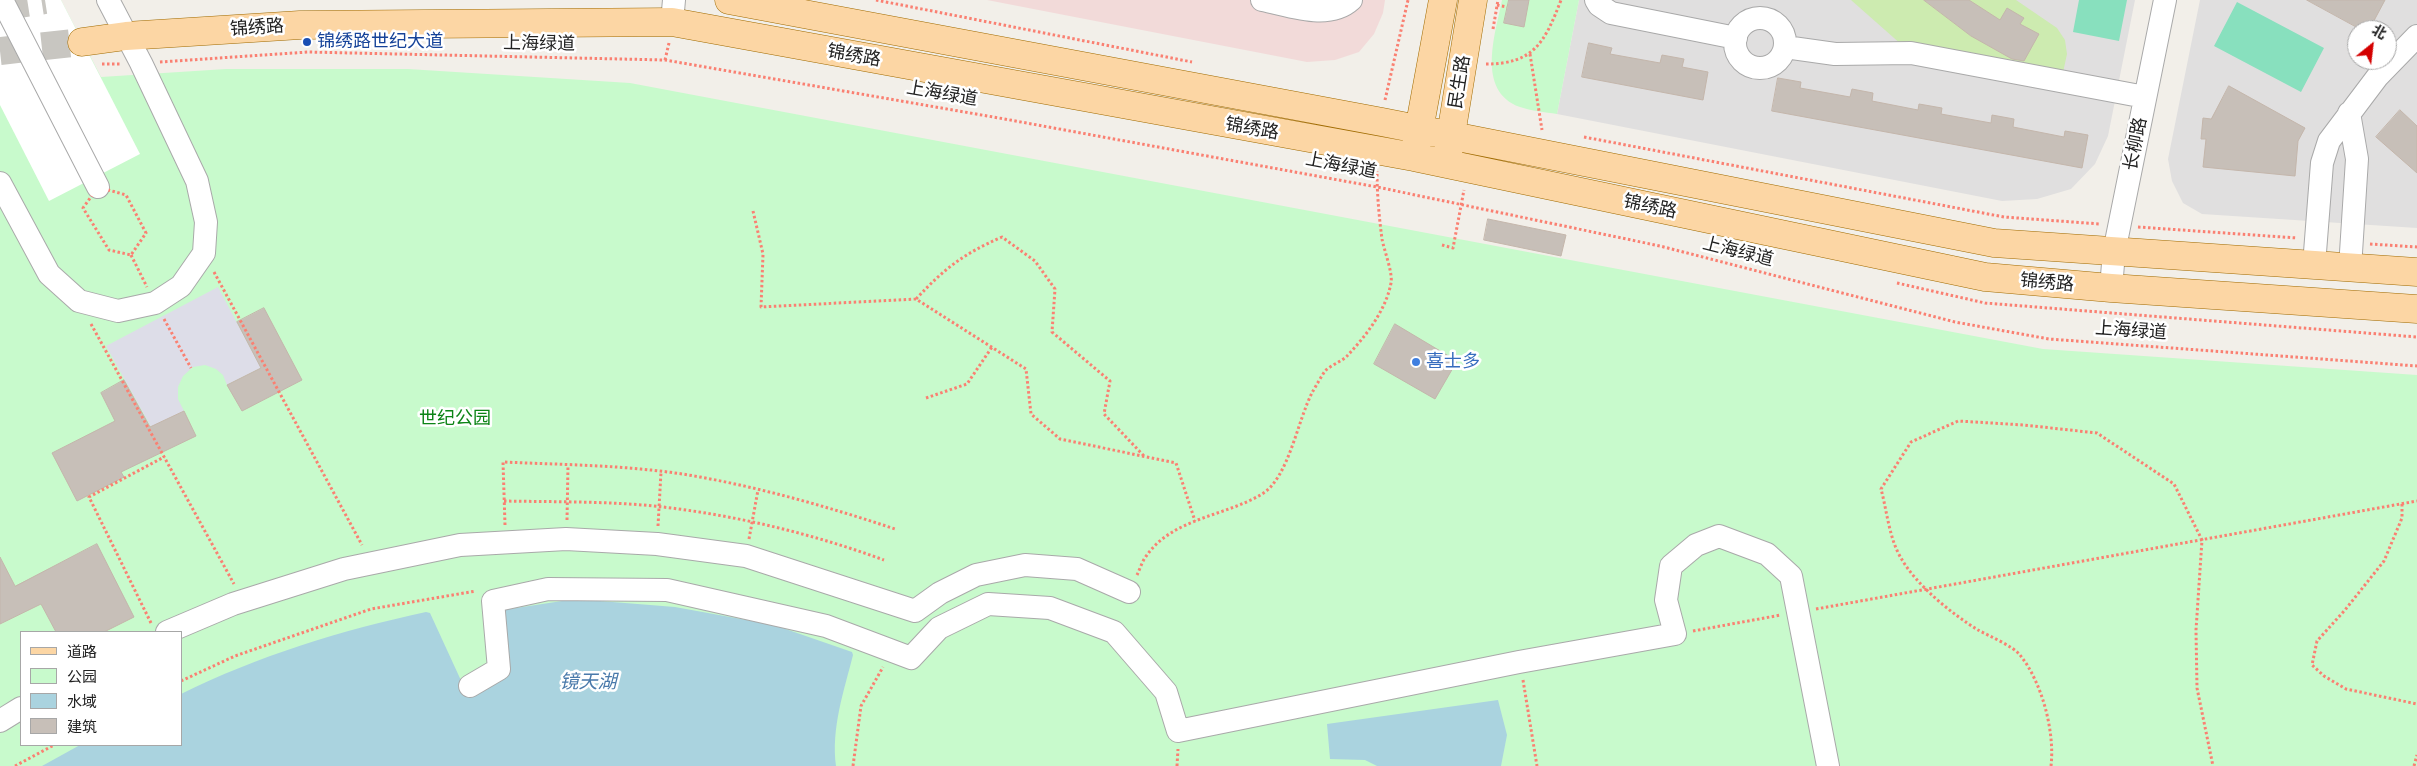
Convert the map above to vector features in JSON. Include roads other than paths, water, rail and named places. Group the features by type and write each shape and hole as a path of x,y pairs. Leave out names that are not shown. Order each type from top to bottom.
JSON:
{"main road":[{"name":"锦绣路","path":"728,0 1381,107 1421,118 1452,136 1994,243 2114,252 2315,252 2350,255 2417,272"},
{"name":"民生路","path":"1414,157 1443,0"},
{"name":"民生路","path":"1446,164 1485,3"},
{"name":"锦绣路","path":"82,42 126,36 300,25 673,11 1378,159 1414,157 1985,278 2417,309"}],"street":[{"path":"2,0 98,187"},
{"path":"0,183 49,274 79,302 118,311 155,303 181,286 204,253 206,222 197,181 141,63 108,0"},
{"path":"1262,0 1318,11 1337,9 1351,0"},
{"path":"1596,0 1599,5 1611,13 1736,38"},
{"name":"长柳路","path":"2111,288 2114,252 2165,0"},
{"path":"1761,18 1770,20 1782,30 1785,47 1779,60 1773,65 1758,68 1743,61 1738,55 1736,38 1745,23 1761,18"},
{"path":"2315,252 2322,163 2329,141 2378,76 2417,36"},
{"path":"1785,47 1835,54 1911,53 2145,97"},
{"path":"2350,113 2357,159 2350,255"},
{"path":"470,686 499,669 493,601 548,589 667,590 826,626 911,658 939,628 988,604 1050,608 1114,632 1166,692 1178,731 1520,662 1676,634 1666,600 1671,566 1696,545 1719,536 1767,554 1791,576 1828,766"},
{"path":"160,628 243,600 344,570 460,545 566,540 657,544 746,556 915,611 940,593 976,575 1025,565 1077,569 1129,592"},
{"path":"0,721 20,709"}],"water":[{"name":"镜天湖","path":"575,599 675,607 774,625 852,652 853,655 842,696 835,738 836,766 42,766 78,746 182,746 182,694 270,656 363,627 426,612 430,613 464,687 501,678 503,610"},
{"path":"1498,700 1507,735 1501,766 1377,766 1365,760 1330,759 1327,724"}],"tunnel":[{"path":"0,7 45,0"},
{"path":"0,51 82,42"}],"place":[{"name":"锦绣路世纪大道","path":"307,42"},
{"name":"喜士多","path":"1416,362"}],"park label":[{"name":"世纪公园","path":"455,419"}]}
